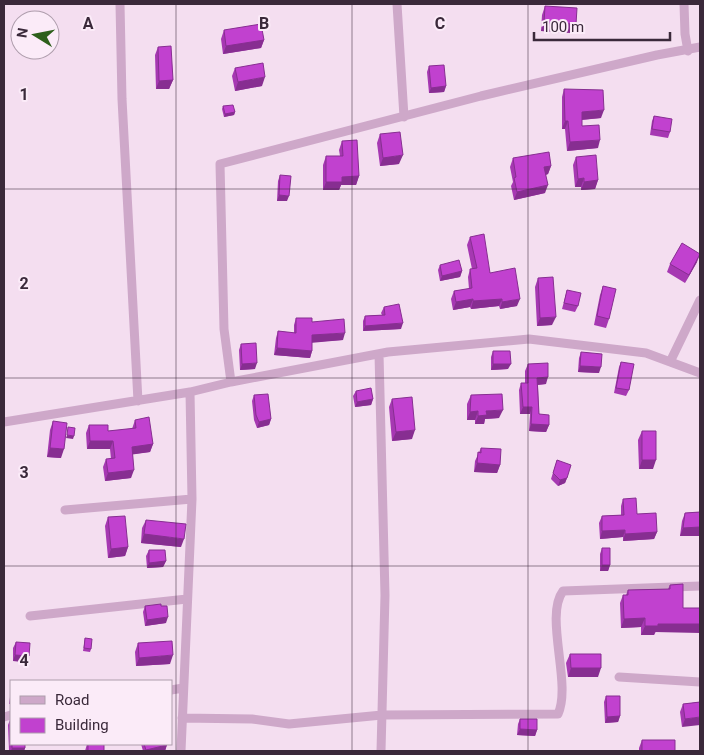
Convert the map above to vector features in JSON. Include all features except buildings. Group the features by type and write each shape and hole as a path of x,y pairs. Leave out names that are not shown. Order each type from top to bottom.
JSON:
{"street":[{"path":"120,4 122,99 138,401"},
{"path":"397,4 404,117"},
{"path":"684,4 685,34 688,51"},
{"path":"231,382 224,329 220,164 481,96 657,55 700,48"},
{"path":"670,362 700,300"},
{"path":"4,422 190,392 231,382 379,354 529,340 646,353 700,373"},
{"path":"379,354 385,595 381,751"},
{"path":"181,751 192,499 190,392"},
{"path":"66,510 192,499"},
{"path":"182,718 252,718 289,724 382,715 558,714 561,689 557,617 559,596 563,591 700,586"},
{"path":"30,616 187,599"},
{"path":"619,677 700,682"},
{"path":"172,690 183,688"}]}
